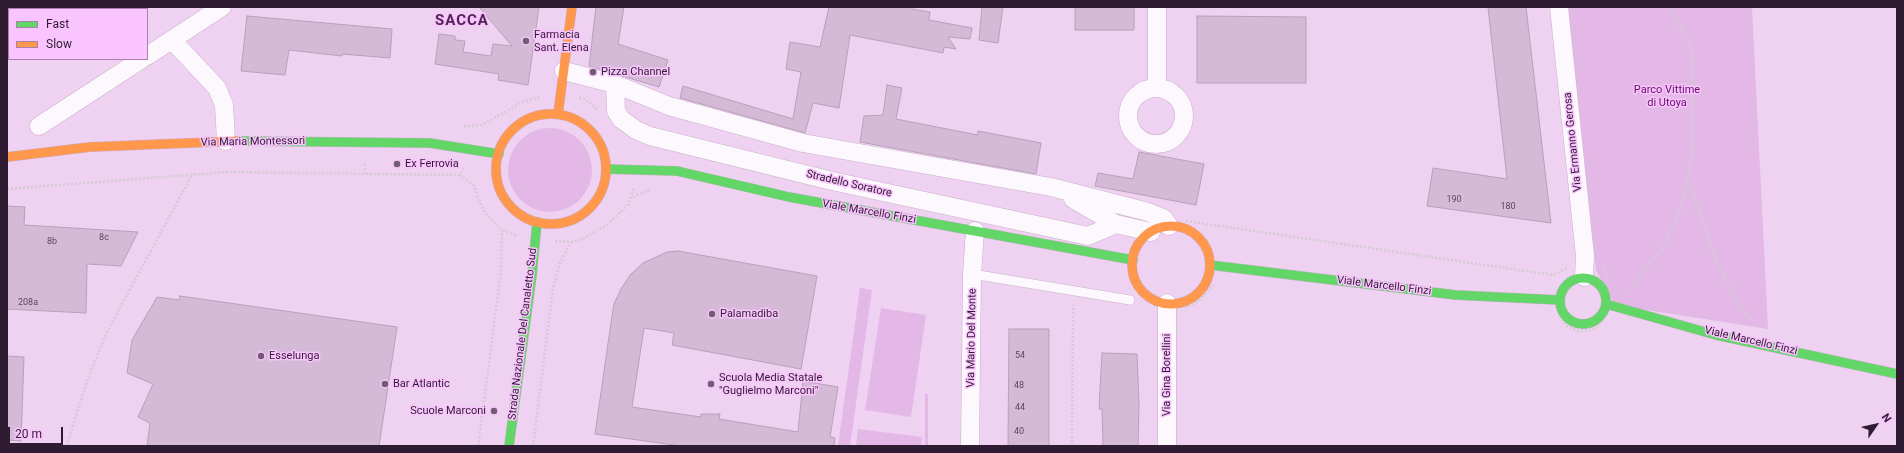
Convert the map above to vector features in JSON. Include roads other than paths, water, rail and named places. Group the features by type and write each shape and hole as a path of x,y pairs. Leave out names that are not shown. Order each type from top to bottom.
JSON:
{"street":[{"path":"148,55 222,7"},
{"path":"558,114 572,7"},
{"path":"1157,7 1157,88"},
{"name":"Via Ermanno Gerosa","path":"1558,7 1585,256 1584,277"},
{"path":"172,40 217,88 224,104 226,141"},
{"path":"40,126 140,60"},
{"path":"564,71 615,84 669,106 803,143 1051,187 1148,212 1166,222 1188,230 1197,236 1208,252 1210,265 1207,280 1194,297 1184,302 1166,303 1151,299 1142,291 1136,282 1133,271 1133,260 1136,249 1142,239 1166,222"},
{"name":"Stradello Soratore","path":"615,84 615,106 621,119 636,130 650,136 832,180 1088,236 1116,224"},
{"path":"558,114 575,119 589,128 602,147 606,169 603,187 597,199 588,210 577,217 564,222 551,224 537,222 525,217 507,200 500,189 498,176 499,154 503,144 517,126 536,116 558,114"},
{"name":"Via Maria Montessori","path":"7,157 90,147 226,141 430,143 499,154"},
{"name":"Viale Marcello Finzi","path":"606,169 649,168 677,171 789,197 1133,260"},
{"path":"1051,187 1116,224 1151,232"},
{"name":"Strada Nazionale Del Canaletto Sud","path":"509,446 532,274 537,222"},
{"name":"Via Mario Del Monte","path":"970,446 972,274 975,231"},
{"name":"Viale Marcello Finzi","path":"1210,265 1456,295 1559,300"},
{"path":"1584,277 1598,283 1603,289 1606,296 1606,304 1598,318 1592,322 1584,324 1569,320 1564,314 1559,300 1564,286 1576,278 1584,277"},
{"name":"Via Gina Borellini","path":"1166,303 1167,446"},
{"name":"Viale Marcello Finzi","path":"1606,304 1716,335 1897,374"}],"lane":[{"path":"972,274 1130,300"}],"place":[{"name":"Farmacia Sant. Elena","path":"526,41"},
{"name":"Pizza Channel","path":"593,72"},
{"name":"Ex Ferrovia","path":"397,164"},
{"name":"Palamadiba","path":"712,314"},
{"name":"Esselunga","path":"261,356"},
{"name":"Bar Atlantic","path":"385,384"},
{"name":"Scuola Media Statale \"Guglielmo Marconi\"","path":"711,384"},
{"name":"Scuole Marconi","path":"494,411"}],"district":[{"name":"SACCA","path":"462,21"}],"park label":[{"name":"Parco Vittime di Utoya","path":"1667,96"}]}
